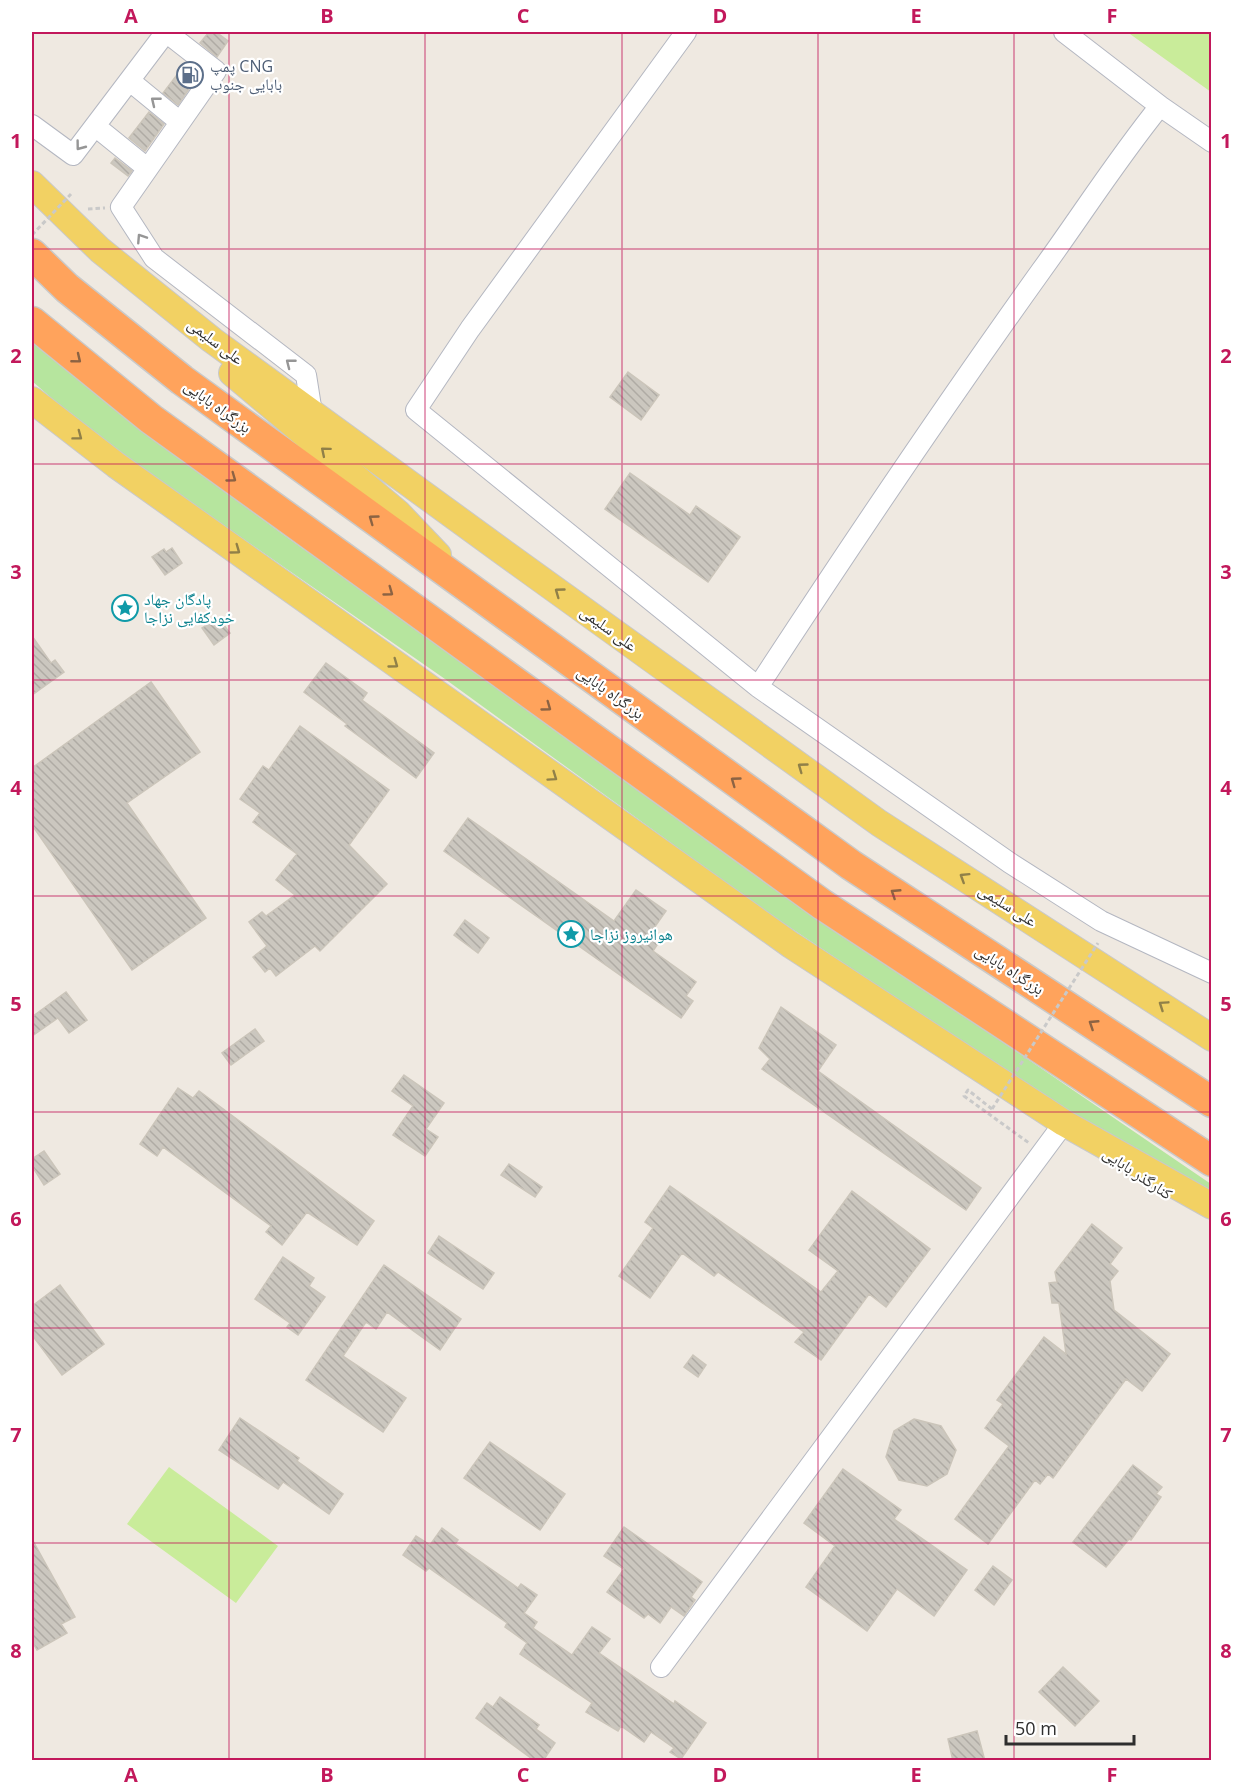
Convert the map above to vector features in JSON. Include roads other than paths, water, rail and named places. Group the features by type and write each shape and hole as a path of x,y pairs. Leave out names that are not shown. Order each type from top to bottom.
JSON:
{"highway":[{"name":"بزرگراه بابایی","path":"32,254 67,288 182,380 851,865 1212,1102"},
{"path":"32,322 151,419 823,905 1212,1161"}],"main road":[{"name":"علی سلیمی","path":"32,184 100,250 212,340 312,413 879,823 1212,1038"},
{"path":"100,250 184,333 398,513 473,593"},
{"path":"32,400 116,465 791,945 1064,1123 1212,1206"},
{"name":"کنارگذر بابایی","path":"1064,1123 1212,1223"}],"street":[{"path":"32,125 73,155 166,32 216,71 121,207 154,258 306,375 312,413"},
{"path":"686,32 470,328 416,410 758,687 1020,870 1101,921 1212,973"},
{"path":"1064,32 1160,106 1212,142"},
{"path":"130,81 180,122"},
{"path":"758,687 856,536 954,393 1110,172 1160,106"},
{"path":"95,126 147,168"},
{"path":"662,1667 1064,1123"}],"place":[{"name":"پمپ CNG بابایی جنوب","path":"190,75"},
{"name":"پادگان جهاد خودکفایی نزاجا","path":"125,608"},
{"name":"هوانیروز نزاجا","path":"571,934"}]}
